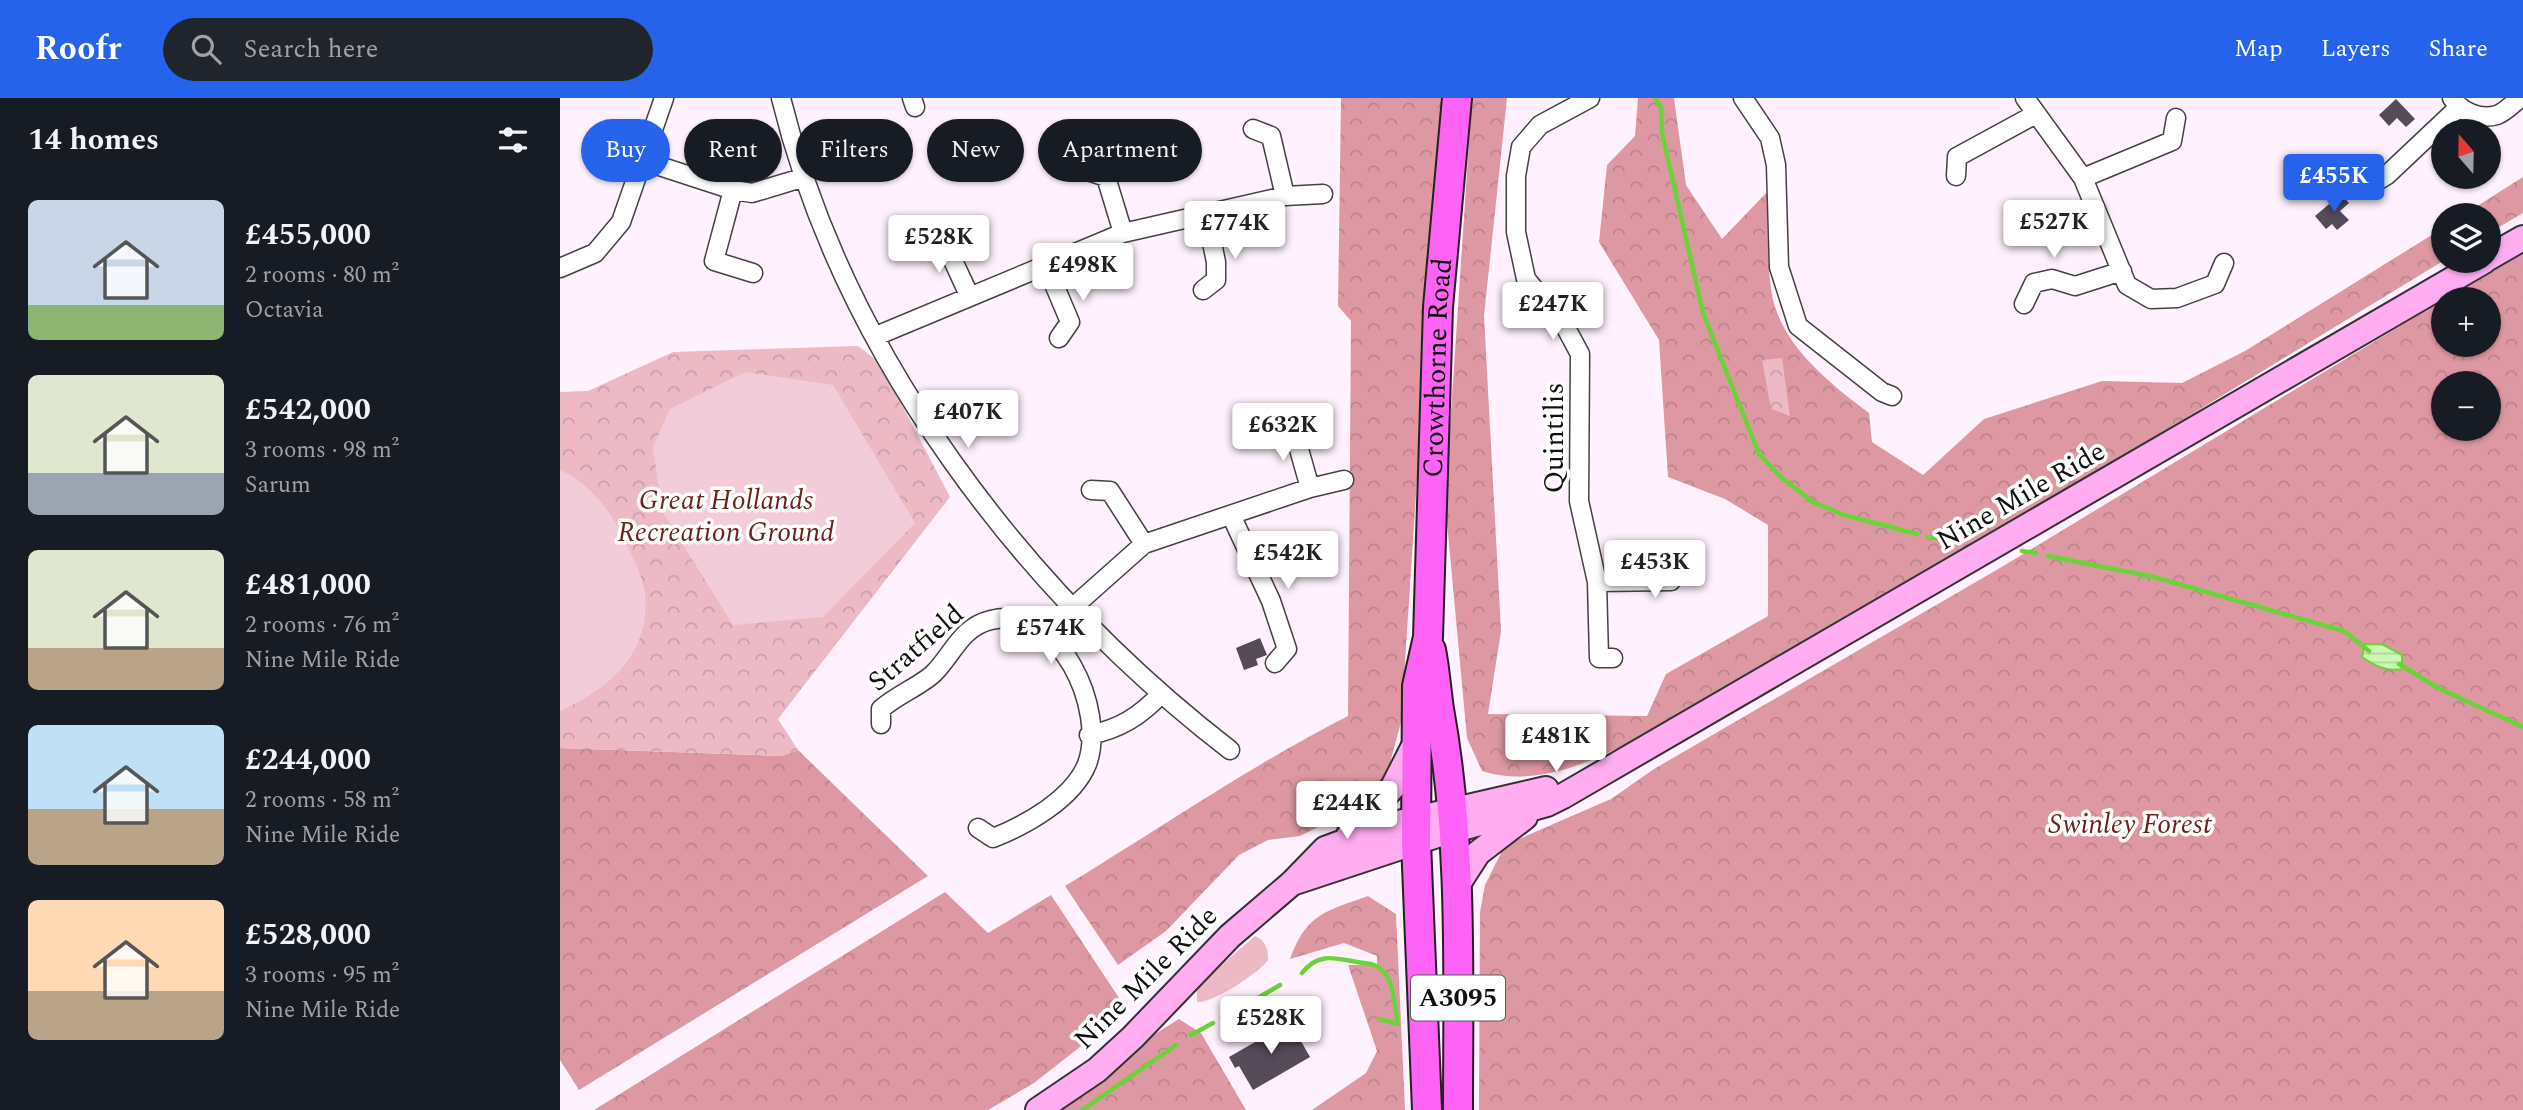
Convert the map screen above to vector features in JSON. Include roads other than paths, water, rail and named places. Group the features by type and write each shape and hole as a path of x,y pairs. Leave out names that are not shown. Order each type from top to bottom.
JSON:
{"main road":[{"name":"Crowthorne Road","path":"1435,824 1446,740 1428,637 1437,307 1457,98"},
{"name":"Nine Mile Ride","path":"2501,251 2523,238"},
{"name":"Nine Mile Ride","path":"1038,1110 1097,1070 1168,1003 1239,927 1292,883 1316,857 1341,843 1547,804 2464,273"},
{"name":"Crowthorne Road","path":"1428,637 1417,686 1416,741 1435,824"},
{"path":"1341,843 1383,801 1400,776 1416,741"},
{"name":"Nine Mile Ride","path":"1292,883 1435,824 1587,781"},
{"path":"1456,887 1468,864 1485,848 1506,830 1547,804"},
{"name":"A3095","path":"1435,824 1456,887 1458,1110"},
{"name":"A3095","path":"1427,1110 1419,974 1435,824"}],"street":[{"path":"657,119 664,98"},
{"path":"781,98 796,147"},
{"name":"Quintilis","path":"1591,98 1540,125 1521,148 1516,176 1516,232 1526,279 1542,302 1566,328 1580,354 1579,501 1597,582 1599,658 1613,658"},
{"path":"1743,98 1770,138 1776,165 1779,267 1798,326 1882,392 1892,396"},
{"path":"2025,98 2082,178 2127,285 2151,299 2177,299 2214,284 2224,263"},
{"path":"2356,178 2369,186 2387,175 2455,103 2471,114 2497,115 2520,98"},
{"path":"1956,176 1957,157 2036,114"},
{"path":"2082,178 2172,141 2176,118"},
{"path":"1254,129 1271,136 1284,196"},
{"path":"670,170 733,190 752,193 796,180"},
{"path":"560,268 595,253 621,222 635,182"},
{"path":"807,182 838,258 876,336 914,404 959,471 1019,550 1072,608 1161,694 1230,750"},
{"path":"1108,182 1122,233"},
{"path":"733,190 715,261 752,273"},
{"path":"876,336 1122,233 1284,196 1323,194"},
{"path":"1203,290 1216,279 1216,262 1206,215"},
{"path":"923,237 944,241 969,295"},
{"path":"1045,263 1070,322 1059,338"},
{"path":"2024,304 2034,284 2052,279 2075,286 2122,271"},
{"path":"1274,422 1293,428 1310,488"},
{"path":"1072,608 1144,544 1310,488 1344,480"},
{"path":"1091,490 1110,491 1144,544"},
{"path":"1231,515 1271,601 1287,649 1275,663"},
{"path":"1597,582 1671,580 1683,562"},
{"name":"Stratfield","path":"881,724 881,709 898,693 932,675 970,629 991,620 1013,619 1040,629 1063,649 1080,677 1090,735 1087,763 1068,792 1015,829 993,838 978,828"},
{"path":"1090,735 1122,726 1143,713 1161,694"}],"waterway":[{"path":"1655,98 1661,108 1662,133 1703,313 1759,454 1782,478 1813,502 1844,515 1917,534"},
{"path":"1927,537 1955,541"},
{"path":"2022,551 2036,553"},
{"path":"2048,556 2154,577 2344,631 2369,651"},
{"path":"2399,664 2440,689 2523,727"},
{"path":"1302,973 1314,962 1327,958 1377,966 1390,982 1398,1024 1379,1019"},
{"path":"1258,998 1280,985"},
{"path":"1236,1010 1252,1001"},
{"path":"1222,1018 1231,1013"},
{"path":"1191,1035 1213,1023"},
{"path":"1082,1110 1176,1045"}],"park label":[{"name":"Great Hollands Recreation Ground","path":"726,516"},
{"name":"Swinley Forest","path":"2130,824"}]}
